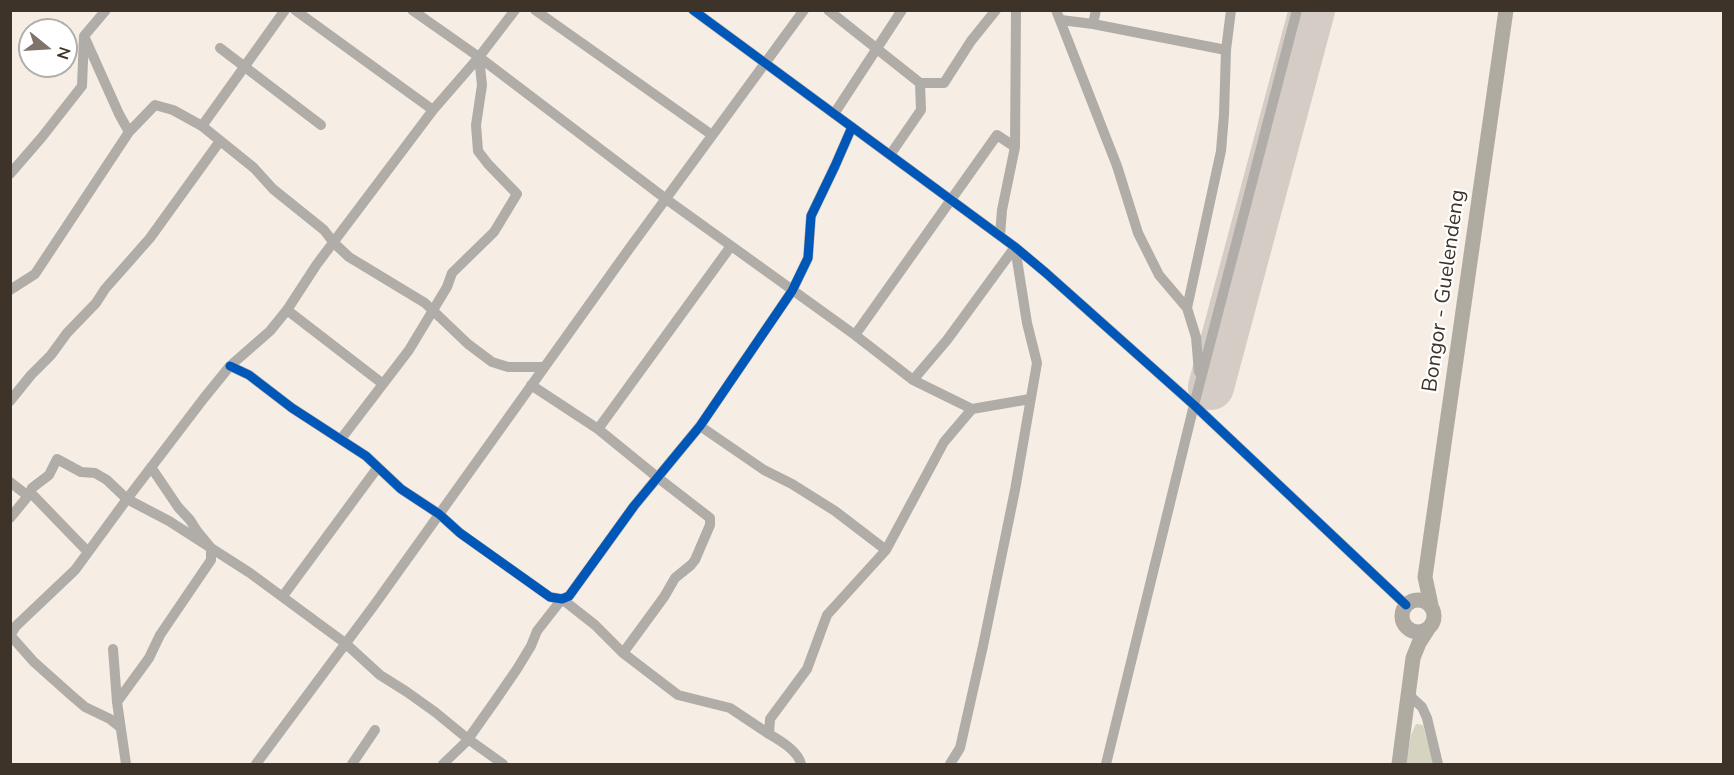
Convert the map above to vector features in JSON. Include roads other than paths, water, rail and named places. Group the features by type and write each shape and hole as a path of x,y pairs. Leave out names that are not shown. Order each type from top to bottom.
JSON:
{"highway":[{"name":"Bongor - Guelendeng","path":"1431,605 1425,577 1506,10"},
{"name":"Bongor - Guelendeng","path":"1410,603 1425,577"},
{"path":"1399,765 1413,658 1402,616 1410,603 1424,601 1431,605 1434,619 1413,658"},
{"path":"1406,627 1417,632 1428,629"}],"street":[{"path":"10,174 82,86 84,36 106,10"},
{"path":"202,126 285,10"},
{"path":"295,10 433,110"},
{"path":"412,10 479,57 666,199 855,335 913,380 972,409 1030,399"},
{"path":"120,727 110,718 85,707 34,662 11,636 15,626 75,570 151,467 231,366 270,331 287,310 317,264 433,110 479,57 515,10"},
{"path":"536,10 712,135"},
{"path":"693,10 1015,247 1194,405 1410,603"},
{"path":"256,765 804,10"},
{"path":"828,10 920,83 944,83 971,41 996,10"},
{"path":"834,114 902,10"},
{"path":"1000,236 1002,210 1015,147 1016,10"},
{"path":"1093,24 1096,10"},
{"path":"1187,309 1221,151 1226,50 1231,10"},
{"path":"1106,765 1194,405 1297,10"},
{"path":"1059,15 1093,24 1226,50"},
{"path":"1059,15 1117,166 1138,233 1159,275 1187,309 1196,337 1199,366 1194,405"},
{"path":"84,36 129,132"},
{"path":"220,48 321,125"},
{"path":"341,439 409,350 434,311 452,273 494,232 517,194 478,151 476,125 482,85 479,57"},
{"path":"890,155 921,110 920,83"},
{"path":"10,290 35,274 129,132 156,105 173,110 202,126 254,168 273,189 324,230 334,243 349,256 425,303 468,344 492,362 508,367 544,367"},
{"path":"443,765 468,739 518,669 537,631 562,599 569,596 634,506 700,426 792,291 808,258 811,216 852,127"},
{"path":"855,335 997,135 1015,147"},
{"path":"10,401 150,238 220,141"},
{"path":"598,429 731,246"},
{"path":"913,380 947,340 1015,247"},
{"path":"950,765 960,748 1015,490 1037,363 1027,323 1015,247"},
{"path":"287,310 383,384"},
{"path":"231,366 249,375 292,408 366,456 401,489 439,514 460,533 550,597 562,599 595,625 623,653 678,695 730,708 781,741 799,758 801,765"},
{"path":"531,385 598,429 710,518 710,525 695,560 675,578 623,653"},
{"path":"769,734 770,719 807,669 827,615 886,550 944,442 972,409"},
{"path":"700,426 764,470 792,484 835,511 886,550"},
{"path":"10,518 32,488 49,475 57,459 81,472 95,473 107,480 127,499 169,521 283,596 345,643 380,675 435,712 504,765"},
{"path":"117,702 149,658 160,635 211,560 211,548 178,507 151,467"},
{"path":"283,596 378,468"},
{"path":"10,482 29,494 88,552"},
{"path":"113,649 117,702 126,765"},
{"path":"1409,695 1422,707 1427,718 1438,765"},
{"path":"352,765 375,730"}]}
